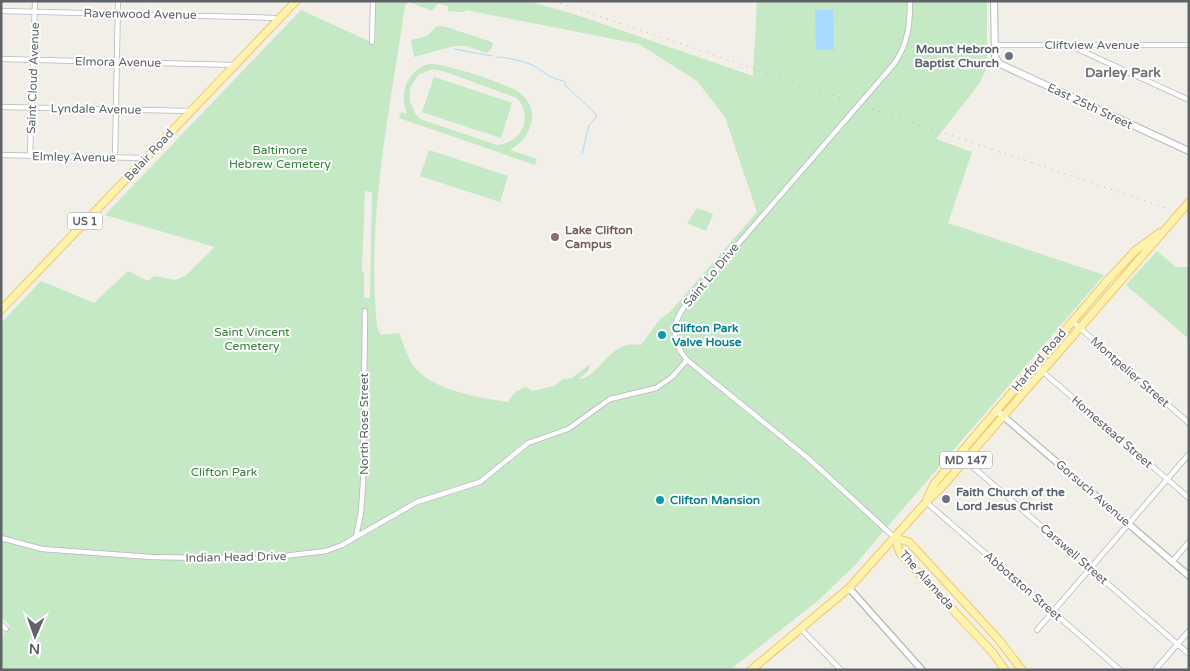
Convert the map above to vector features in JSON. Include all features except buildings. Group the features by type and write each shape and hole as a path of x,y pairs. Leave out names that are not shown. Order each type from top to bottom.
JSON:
{"main road":[{"name":"Belair Road","path":"1,310 296,1"},
{"path":"994,1 995,45"},
{"name":"East 25th Street","path":"995,45 995,57 1000,64 1189,151"},
{"name":"Harford Road","path":"746,670 755,669 848,588 965,460 1078,327 1189,202"},
{"name":"Harford Road","path":"926,502 934,484 1034,365 1136,250 1165,229"},
{"name":"The Alameda","path":"895,538 900,553 993,654 1005,670"},
{"name":"The Alameda","path":"895,538 909,542 999,640 1022,670"}],"street":[{"name":"Saint Cloud Avenue","path":"30,156 34,1"},
{"path":"115,158 118,1"},
{"path":"372,42 373,1"},
{"name":"Saint Lo Drive","path":"895,538 822,471 687,360 678,348 674,336 674,323 679,312 894,64 903,49 908,32 910,1"},
{"name":"Ravenwood Avenue","path":"1,11 274,18 277,21"},
{"name":"Cliftview Avenue","path":"995,45 1189,45"},
{"path":"1068,45 1189,100"},
{"name":"Elmora Avenue","path":"1,60 235,65"},
{"name":"Lyndale Avenue","path":"1,107 190,111"},
{"name":"Elmley Avenue","path":"1,155 146,158"},
{"name":"North Rose Street","path":"356,536 363,498 365,311"},
{"name":"Montpelier Street","path":"1072,322 1189,422"},
{"name":"Indian Head Drive","path":"1,538 27,546 66,552 151,557 259,559 326,551 417,502 480,482 528,443 568,429 610,399 656,388 672,377 687,360"},
{"name":"Homestead Street","path":"1034,365 1189,498"},
{"name":"Gorsuch Avenue","path":"996,410 1189,576"},
{"name":"Carswell Street","path":"958,454 1189,654"},
{"path":"1037,630 1189,454"},
{"name":"Abbotston Street","path":"926,502 1120,670"},
{"path":"1172,562 1189,542"},
{"path":"848,588 922,670"},
{"path":"1,624 6,629"},
{"path":"801,629 841,670"},
{"path":"1155,670 1189,631"}],"green space":[{"name":"Clifton Park","path":"376,1 528,1 580,16 753,76 757,1 987,1 987,67 979,84 936,139 972,152 948,223 1104,275 853,567 820,599 730,670 1,670 1,636 10,626 1,617 1,323 41,281 94,303 128,271 148,281 154,276 176,280 185,276 215,247 105,215 301,10 375,44","holes":["409,2 432,11 438,4 448,6 448,11 464,12 466,10 639,44 697,81 725,117 757,212 670,312 660,319 641,345 630,344 621,347 586,377 579,379 588,371 590,364 572,378 563,379 554,386 532,391 526,387 515,392 508,402 470,395 443,387 421,374 407,354 399,333 381,335 377,327 374,287 375,246 381,165 405,5","365,191 372,192 370,298 364,298 364,274 362,269"]},
{"path":"443,26 489,41 493,43 492,48 487,53 466,46 454,46 414,57 411,40 427,36 436,27"},
{"path":"429,64 461,70 514,89 520,93 527,100 531,108 531,124 524,139 510,150 537,159 535,165 399,118 401,112 407,114 404,98 407,83 410,77 421,67","holes":["432,69 446,72 517,98 525,113 525,121 519,134 506,143 497,145 420,119 410,101 410,88 418,75"]},
{"path":"434,77 512,103 501,138 422,112"},
{"path":"429,150 508,176 500,202 420,176"},
{"path":"697,208 713,214 706,231 687,223"},
{"path":"1157,251 1176,267 1189,267 1189,339 1126,285"}],"water":[{"path":"815,10 833,10 834,50 816,50"}],"waterway":[{"path":"454,49 492,56"},
{"path":"497,57 528,63 553,78 564,81 566,86 596,114 596,118 590,124"},
{"path":"582,154 589,125"}],"railway":[{"path":"554,1 1169,209"}],"place":[{"name":"Mount Hebron Baptist Church","path":"1009,56"},
{"name":"Lake Clifton Campus","path":"555,237"},
{"name":"Clifton Park Valve House","path":"662,335"},
{"name":"Faith Church of the Lord Jesus Christ","path":"946,499"},
{"name":"Clifton Mansion","path":"660,500"}],"district":[{"name":"Darley Park","path":"1123,72"}],"park label":[{"name":"Baltimore Hebrew Cemetery","path":"280,157"},
{"name":"Saint Vincent Cemetery","path":"252,339"}]}
